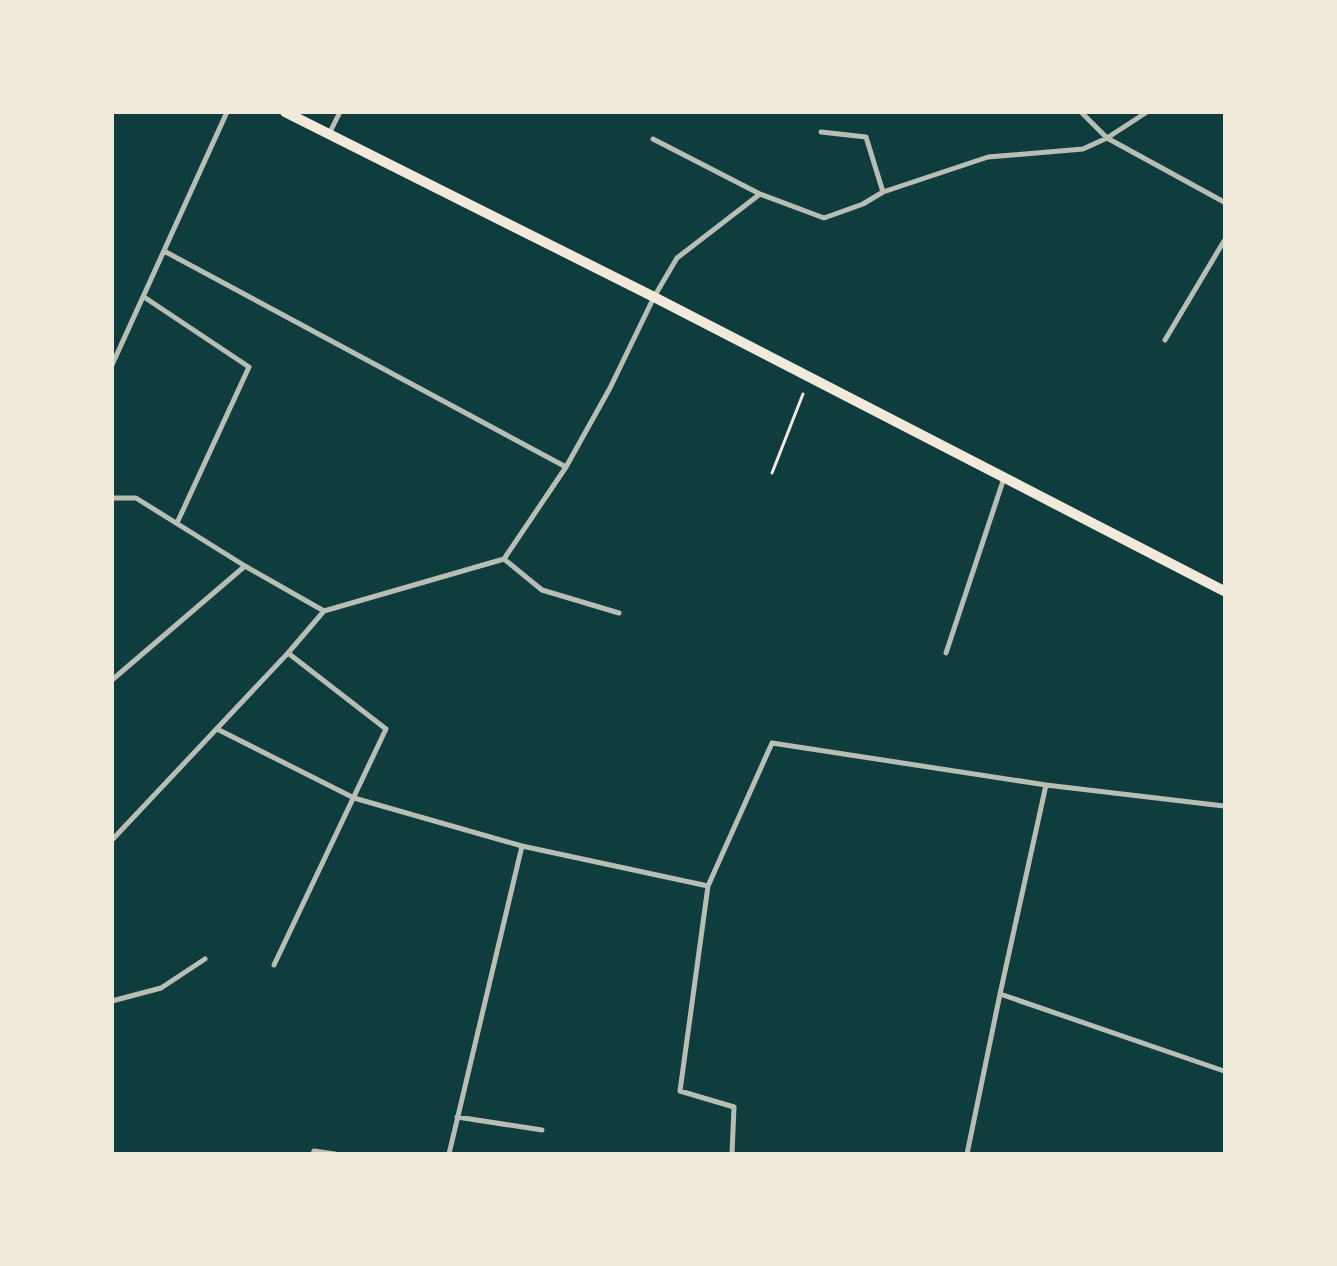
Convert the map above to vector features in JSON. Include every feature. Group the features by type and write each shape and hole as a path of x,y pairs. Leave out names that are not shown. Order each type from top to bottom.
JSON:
{"main road":[{"path":"286,113 654,297 1224,590"}],"street":[{"path":"112,365 227,112"},
{"path":"329,134 340,112"},
{"path":"1080,112 1107,138 1224,202"},
{"path":"654,139 760,194 824,218 863,204 883,192 988,156 1083,149 1107,138 1147,112"},
{"path":"822,132 866,138 883,192"},
{"path":"112,840 288,653 324,611 504,560 566,467 610,388 654,297 676,258 760,194"},
{"path":"1165,340 1224,241"},
{"path":"164,251 566,467"},
{"path":"144,297 249,367 178,523"},
{"path":"946,653 1004,477"},
{"path":"112,498 136,498 245,566 324,611"},
{"path":"504,560 542,590 618,613"},
{"path":"112,680 245,566"},
{"path":"274,965 386,729 288,653"},
{"path":"217,729 354,798 522,846 708,886"},
{"path":"732,1154 734,1107 680,1091 708,886 772,743 1046,785 1224,806"},
{"path":"967,1154 1046,785"},
{"path":"449,1154 522,846"},
{"path":"112,1001 161,988 205,959"},
{"path":"1000,994 1224,1071"},
{"path":"457,1116 542,1130"},
{"path":"313,1154 314,1151 335,1154"}],"path":[{"path":"772,473 809,377"}]}
